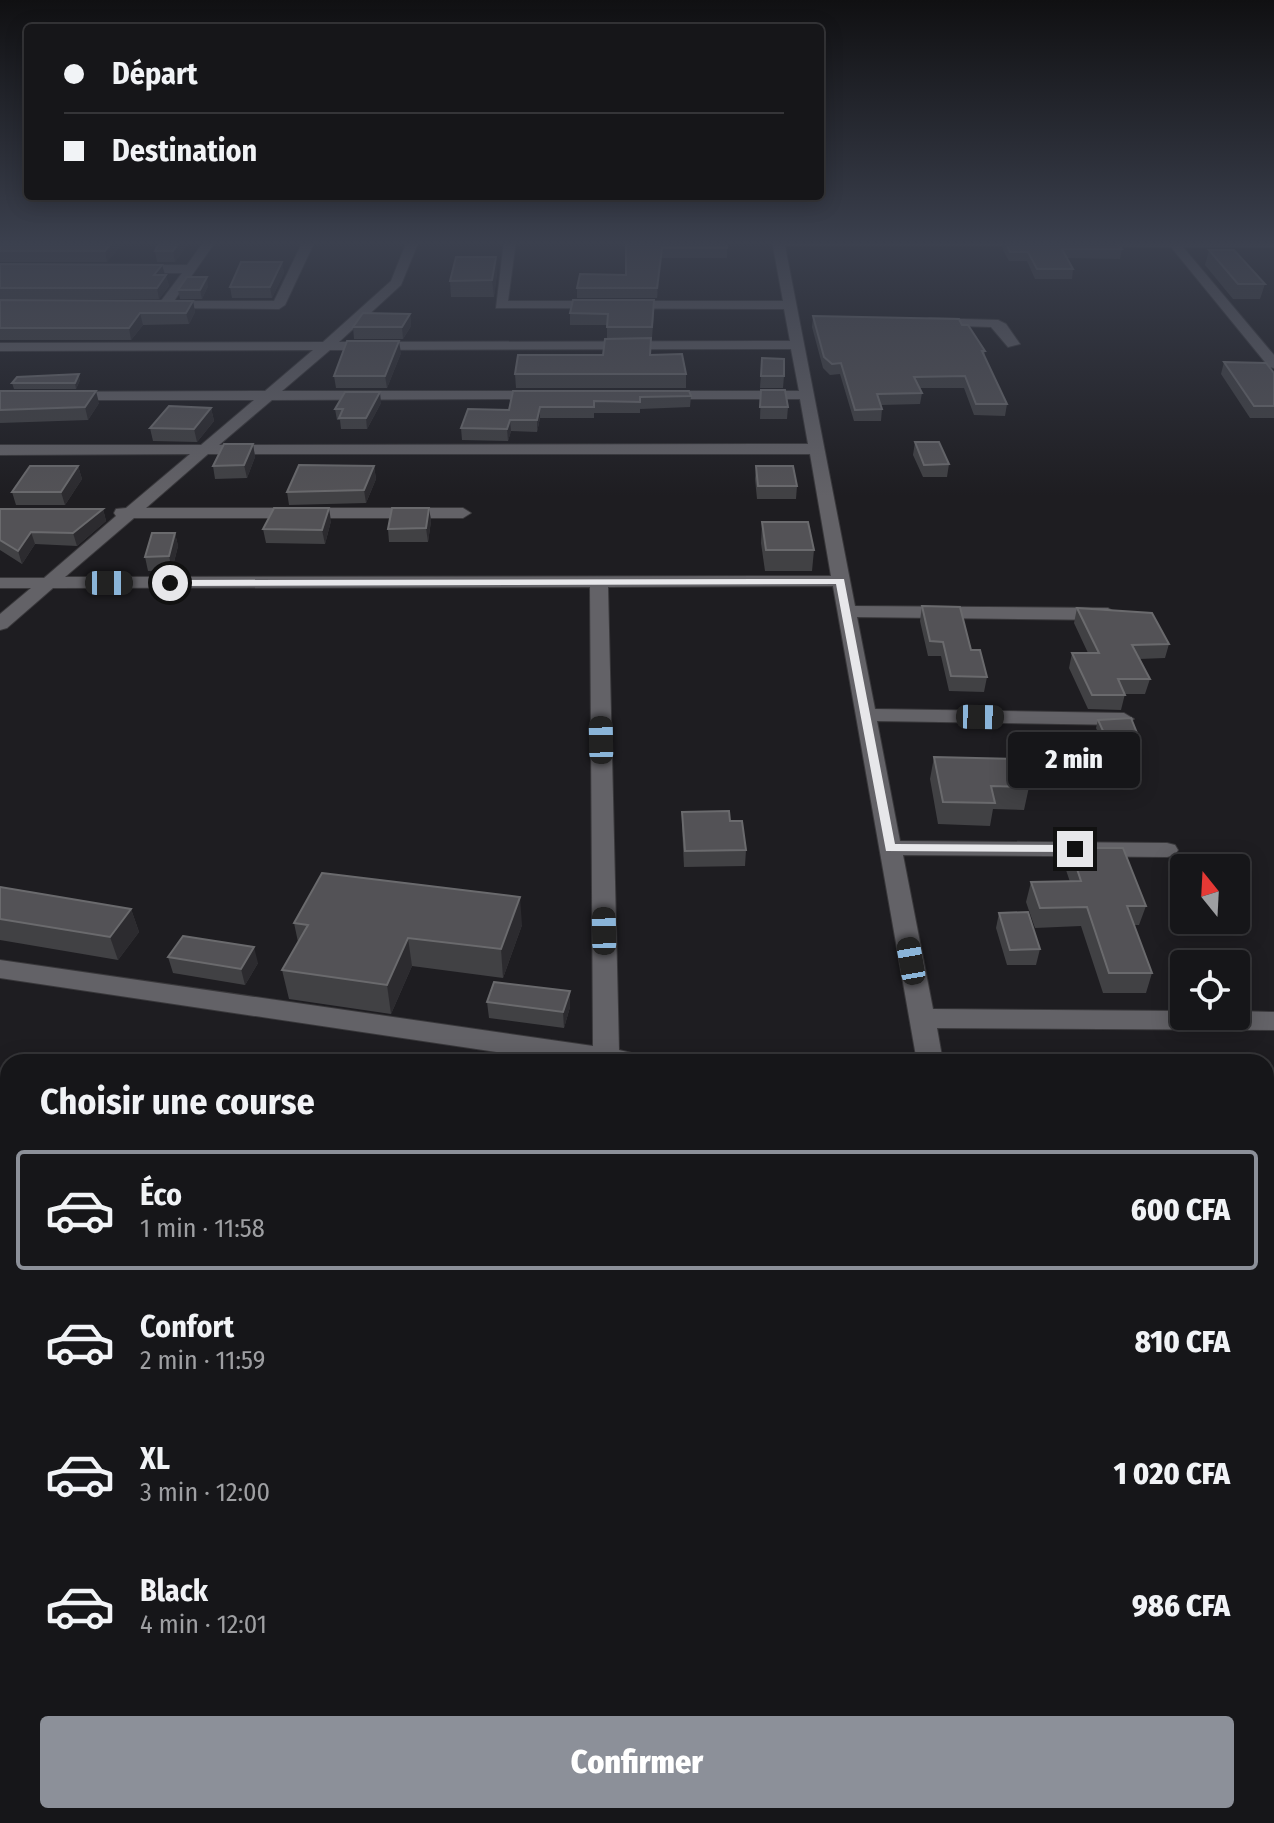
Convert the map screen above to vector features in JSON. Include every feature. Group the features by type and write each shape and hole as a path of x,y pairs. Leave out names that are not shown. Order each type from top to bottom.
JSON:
{"street":[{"path":"0,624 348,326"},
{"path":"797,326 797,345 806,395 929,1054"},
{"path":"999,326 1013,344"},
{"path":"1243,326 1274,364"},
{"path":"0,347 797,345"},
{"path":"0,396 552,395"},
{"path":"648,395 806,395"},
{"path":"0,450 816,449"},
{"path":"101,513 463,513"},
{"path":"0,583 841,581"},
{"path":"599,582 618,1054"},
{"path":"846,611 1120,614"},
{"path":"865,715 1124,719"},
{"path":"890,848 1167,850"},
{"path":"0,969 577,1054"},
{"path":"922,1018 1274,1021"}],"building":[{"path":"0,326 130,326 129,328"},
{"path":"354,326 403,326 402,327"},
{"path":"607,326 652,326 652,327"},
{"path":"816,326 969,326 985,351 982,351 1007,404 976,404 965,376 914,377 922,393 877,394 882,409 855,410 841,363 832,364 824,357"},
{"path":"651,338 650,355 682,354 686,374 515,374 518,355 603,355 605,339"},
{"path":"347,341 399,341 385,376 334,376"},
{"path":"762,358 784,359 784,376 761,376"},
{"path":"1224,362 1266,363 1274,373 1274,406 1254,406"},
{"path":"79,374 75,383 12,383 17,377"},
{"path":"761,390 785,390 788,407 760,407"},
{"path":"0,391 96,391 85,407 0,410"},
{"path":"513,391 689,391 691,396 640,397 640,402 594,401 594,407 540,407 537,420 510,420 507,429 461,428 468,409 509,410"},
{"path":"345,392 380,392 366,418 339,418 343,409 335,409"},
{"path":"169,406 211,408 194,429 150,428"},
{"path":"915,442 939,442 949,464 924,465"},
{"path":"224,444 253,444 244,465 213,466"},
{"path":"299,465 374,466 364,490 287,492"},
{"path":"30,466 78,466 61,492 12,492"},
{"path":"756,466 793,466 797,486 758,486"},
{"path":"274,508 329,508 322,530 263,529"},
{"path":"392,508 429,508 426,528 388,529"},
{"path":"0,509 103,509 73,533 31,532 18,551 0,540"},
{"path":"762,522 808,522 814,550 766,550"},
{"path":"152,533 175,533 169,556 145,557"},
{"path":"922,606 960,607 971,650 980,650 987,677 951,676 943,642 930,641"},
{"path":"1077,608 1152,613 1169,644 1132,645 1150,679 1118,679 1125,695 1092,695 1072,653 1099,653"},
{"path":"1131,718 1137,733 1104,733 1098,720"},
{"path":"1058,744 1115,745 1122,764 1064,763"},
{"path":"934,757 1022,759 1029,787 991,786 995,803 943,802"},
{"path":"729,811 730,821 742,821 746,850 685,851 682,812"},
{"path":"1070,848 1123,848 1146,906 1127,906 1152,973 1109,973 1087,907 1040,908 1031,882 1081,881"},
{"path":"322,873 520,897 501,949 408,938 387,985 282,970 308,925 294,923"},
{"path":"0,887 131,909 110,937 0,919"},
{"path":"1028,912 1040,949 1010,950 999,913"},
{"path":"183,936 254,947 241,969 168,957"},
{"path":"494,982 570,991 563,1012 487,1002"}],"route":[{"path":"170,583 841,581 890,848 1075,849"}]}
